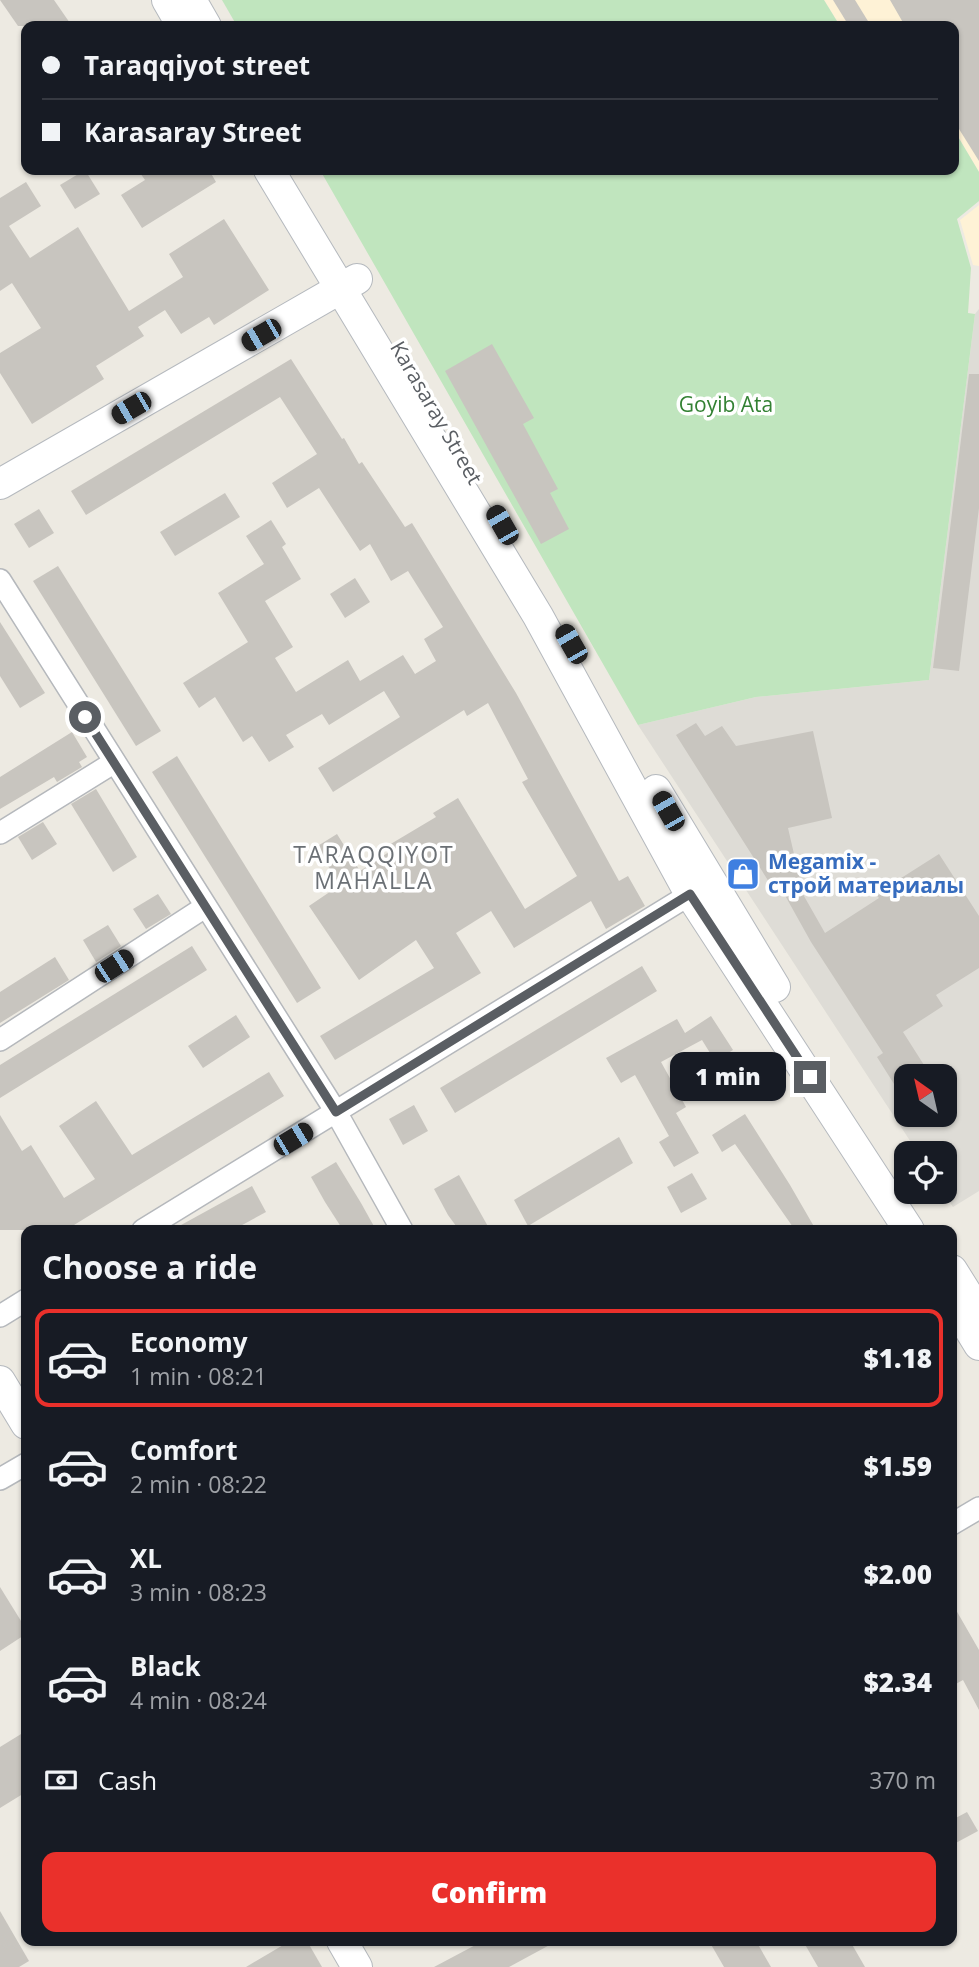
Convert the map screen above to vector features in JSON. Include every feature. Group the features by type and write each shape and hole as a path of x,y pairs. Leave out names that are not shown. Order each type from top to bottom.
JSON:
{"main road":[{"path":"167,0 180,21"},
{"path":"191,0 203,21"},
{"name":"Karasaray Street","path":"273,175 349,284"},
{"name":"Karasaray Street","path":"294,175 349,284 538,616 906,1225"},
{"path":"0,484 349,284"},
{"name":"Karasaray Street","path":"700,888 924,1225"},
{"path":"957,1278 979,1313"},
{"path":"957,1309 979,1345"},
{"path":"0,1381 21,1416"},
{"path":"345,1946 357,1967"}],"street":[{"path":"0,580 113,763 336,1112 399,1225"},
{"path":"0,833 113,763"},
{"path":"167,1224 336,1112 700,888"},
{"path":"0,1040 205,907"},
{"path":"0,1316 21,1303"},
{"path":"0,1479 21,1467"},
{"path":"957,1521 979,1508"}],"shaded area":[{"path":"824,0 979,0 979,172 959,138 959,21 837,21"},
{"path":"979,205 979,266 973,265 960,220"},
{"path":"979,309 979,1191 953,1207 951,1204 957,1204 957,1141 910,1141 901,1127 957,1127 957,1064 894,1064 894,1116 638,725 756,697 929,680 975,314"}],"green space":[{"path":"222,0 824,0 837,21 234,21"},
{"name":"Goyib Ata","path":"959,138 979,172 979,201 957,219 971,268 968,313 975,314 929,680 756,697 638,725 323,175 959,175"}],"building":[{"path":"0,0 54,0 69,21 21,21 21,26 18,26"},
{"path":"833,0 855,0 868,21 846,21"},
{"path":"890,0 979,0 979,161 959,129 959,21 902,21"},
{"path":"77,175 88,175 100,194 75,209 60,185"},
{"path":"142,175 212,175 216,182 142,228 121,195 145,180"},
{"path":"26,182 41,206 9,226 30,258 78,227 129,311 183,277 169,254 224,219 269,290 214,325 209,317 181,334 165,310 138,327 144,336 96,366 104,379 32,424 0,373 0,353 41,328 12,283 0,291 0,198"},
{"path":"492,344 534,418 523,424 558,489 550,493 569,529 541,544 445,371"},
{"path":"291,359 342,439 344,438 359,464 362,462 405,527 412,523 516,693 619,881 628,876 645,906 606,929 591,901 514,948 491,911 456,933 481,973 335,1060 320,1036 434,968 416,940 359,980 309,906 340,885 316,847 337,834 360,871 392,850 389,845 436,817 433,813 458,798 525,909 577,876 522,782 528,779 488,703 467,716 464,710 333,792 318,768 400,717 384,691 329,725 322,714 286,735 294,747 269,762 252,736 243,742 215,697 199,708 183,683 248,642 218,593 264,564 246,536 271,520 286,544 282,547 301,579 265,601 293,647 275,658 296,692 348,660 360,681 403,655 415,674 436,661 424,639 443,627 408,571 391,581 370,544 360,551 319,488 287,508 272,483 317,454 280,397 86,515 71,491"},
{"path":"969,374 979,374 979,508 959,671 933,668"},
{"path":"225,493 240,517 175,556 160,532"},
{"path":"39,509 54,533 29,548 14,524"},
{"path":"58,566 161,731 136,746 33,581"},
{"path":"355,578 370,602 345,618 330,594"},
{"path":"0,622 45,693 20,708 0,676"},
{"path":"696,723 705,736 722,726 736,746 813,731 832,818 788,828 800,880 796,882 825,933 879,898 876,894 939,854 979,916 979,968 936,995 943,1006 903,1032 923,1064 894,1064 894,1084 877,1057 883,1053 811,942 782,890 776,893 676,735"},
{"path":"72,732 87,757 79,762 82,767 57,782 54,777 0,809 0,777"},
{"path":"177,756 321,988 297,1003 152,772"},
{"path":"96,789 137,857 113,872 71,804"},
{"path":"43,822 57,844 32,860 18,837"},
{"path":"158,894 171,914 146,929 133,909"},
{"path":"108,925 121,946 96,962 83,940"},
{"path":"192,946 207,970 0,1098 0,1065"},
{"path":"55,957 69,980 0,1023 0,992"},
{"path":"642,966 657,991 455,1113 440,1088"},
{"path":"236,1015 250,1037 203,1068 188,1046"},
{"path":"711,1016 733,1050 715,1061 702,1040 661,1062 686,1107 676,1113 699,1153 674,1167 659,1142 669,1136 635,1075 621,1083 606,1058 677,1019 685,1033"},
{"path":"269,1072 284,1096 74,1225 21,1225 21,1230 0,1230 0,1115 22,1151 31,1145 64,1198 95,1179 59,1126 96,1101 132,1155"},
{"path":"414,1105 428,1131 403,1145 389,1119"},
{"path":"745,1114 813,1225 792,1225 735,1144 722,1152 712,1135"},
{"path":"619,1137 633,1163 530,1225 514,1200"},
{"path":"336,1162 373,1225 340,1225 311,1177"},
{"path":"692,1173 707,1199 681,1213 667,1187"},
{"path":"459,1175 487,1225 455,1225 434,1189"},
{"path":"252,1186 266,1212 242,1225 181,1225"},
{"path":"0,1587 21,1621 21,1637 0,1651"},
{"path":"957,1612 979,1650 979,1710 963,1680 957,1683"},
{"path":"21,1734 21,1795 0,1808 0,1747"},
{"path":"967,1812 978,1831 957,1842 957,1817"},
{"path":"0,1911 29,1961 19,1967 0,1967"},
{"path":"282,1946 310,1946 322,1967 246,1967"},
{"path":"474,1946 548,1946 509,1967 434,1967"},
{"path":"712,1946 759,1946 771,1967 724,1967"},
{"path":"806,1946 853,1946 865,1967 818,1967"}],"place":[{"name":"Megamix - строй материалы","path":"743,874"}],"district":[{"name":"TARAQQIYOT MAHALLA","path":"374,868"}],"route":[{"path":"85,717 336,1112 690,894 810,1077"}]}
